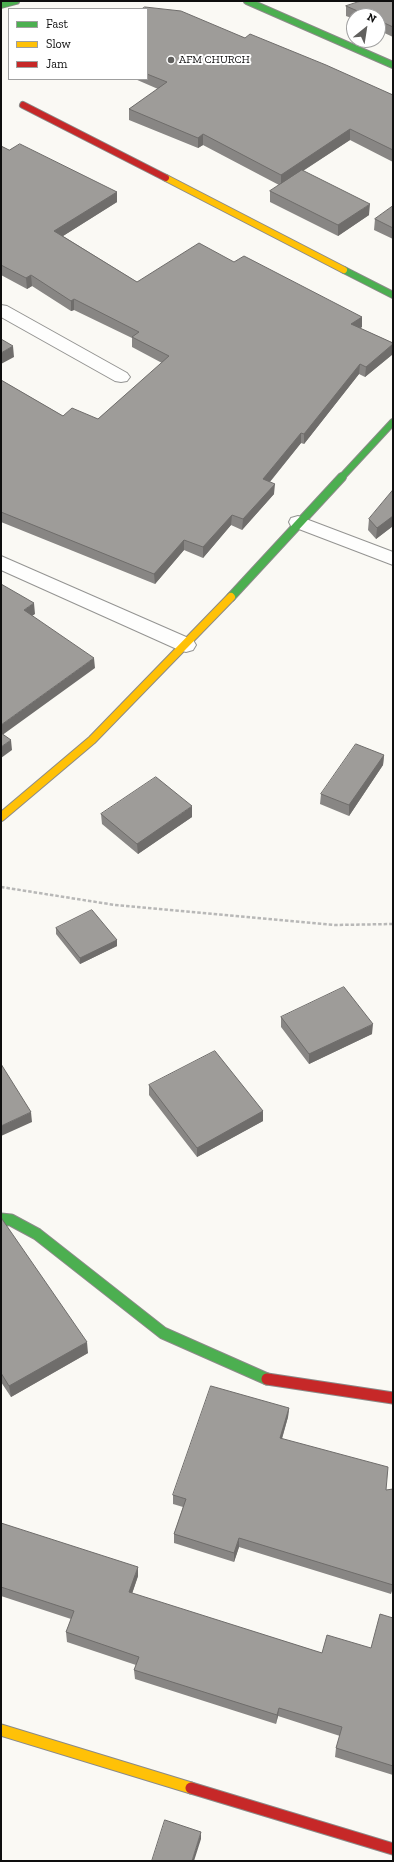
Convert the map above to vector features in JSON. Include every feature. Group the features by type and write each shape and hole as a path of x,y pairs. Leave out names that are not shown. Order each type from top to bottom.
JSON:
{"street":[{"path":"1,5 16,1"},
{"path":"247,1 393,65"},
{"path":"23,105 393,295"},
{"path":"1,310 121,377"},
{"path":"1,817 92,740 186,645 298,522 393,422"},
{"path":"298,522 393,559"},
{"path":"1,562 186,645"},
{"path":"1,1219 11,1220 37,1234 163,1333 268,1379 393,1398"},
{"path":"1,1730 393,1849"}],"path":[{"path":"1,887 115,905 335,925 393,924"}],"building":[{"path":"361,1 393,1 393,27 386,24 386,8 351,8 346,6"},
{"path":"145,7 181,11 245,38 250,34 326,65 393,95 393,150 350,129 281,175 203,134 198,138 129,109 167,82 148,74 148,8 144,8"},
{"path":"20,144 117,192 54,231 137,282 199,243 234,262 244,256 362,317 351,324 393,343 366,367 360,364 304,434 301,433 263,479 275,484 243,519 232,515 203,547 184,540 154,574 1,512 1,380 63,416 72,408 98,419 169,356 132,337 139,332 74,299 71,301 31,275 26,278 1,265 1,146 9,150"},
{"path":"302,170 370,204 338,225 270,191"},
{"path":"393,206 393,228 375,219"},
{"path":"1,339 13,346 1,353"},
{"path":"393,490 393,516 377,528 369,519"},
{"path":"1,584 34,603 24,610 94,658 1,725"},
{"path":"1,733 11,740 1,747"},
{"path":"356,744 384,755 349,805 321,794"},
{"path":"156,777 192,806 137,844 101,814"},
{"path":"92,910 117,940 80,958 56,928"},
{"path":"344,987 373,1024 309,1054 281,1017"},
{"path":"215,1051 263,1111 197,1148 149,1085"},
{"path":"1,1064 31,1112 1,1126"},
{"path":"2,1219 87,1342 9,1386 1,1373"},
{"path":"211,1386 289,1408 280,1438 388,1467 386,1490 393,1489 393,1585 239,1538 234,1553 174,1534 186,1499 173,1495"},
{"path":"1,1523 138,1567 129,1592 322,1653 327,1635 371,1648 380,1614 393,1618 393,1766 336,1748 342,1727 279,1708 277,1715 134,1670 139,1657 66,1632 74,1611 1,1587"},
{"path":"165,1820 201,1832 192,1861 152,1861"}],"traffic: fast":[{"path":"1,5 16,1"},
{"path":"247,1 393,65"},
{"path":"344,270 393,295"},
{"path":"231,597 393,422"},
{"path":"1,1219 11,1220 37,1234 163,1333 267,1379"}],"traffic: slow":[{"path":"166,178 344,270"},
{"path":"1,817 92,740 231,597"},
{"path":"1,1730 191,1788"}],"traffic: jam":[{"path":"23,105 166,178"},
{"path":"267,1379 393,1398"},
{"path":"191,1788 393,1849"}],"place":[{"name":"AFM CHURCH","path":"171,60"}]}
